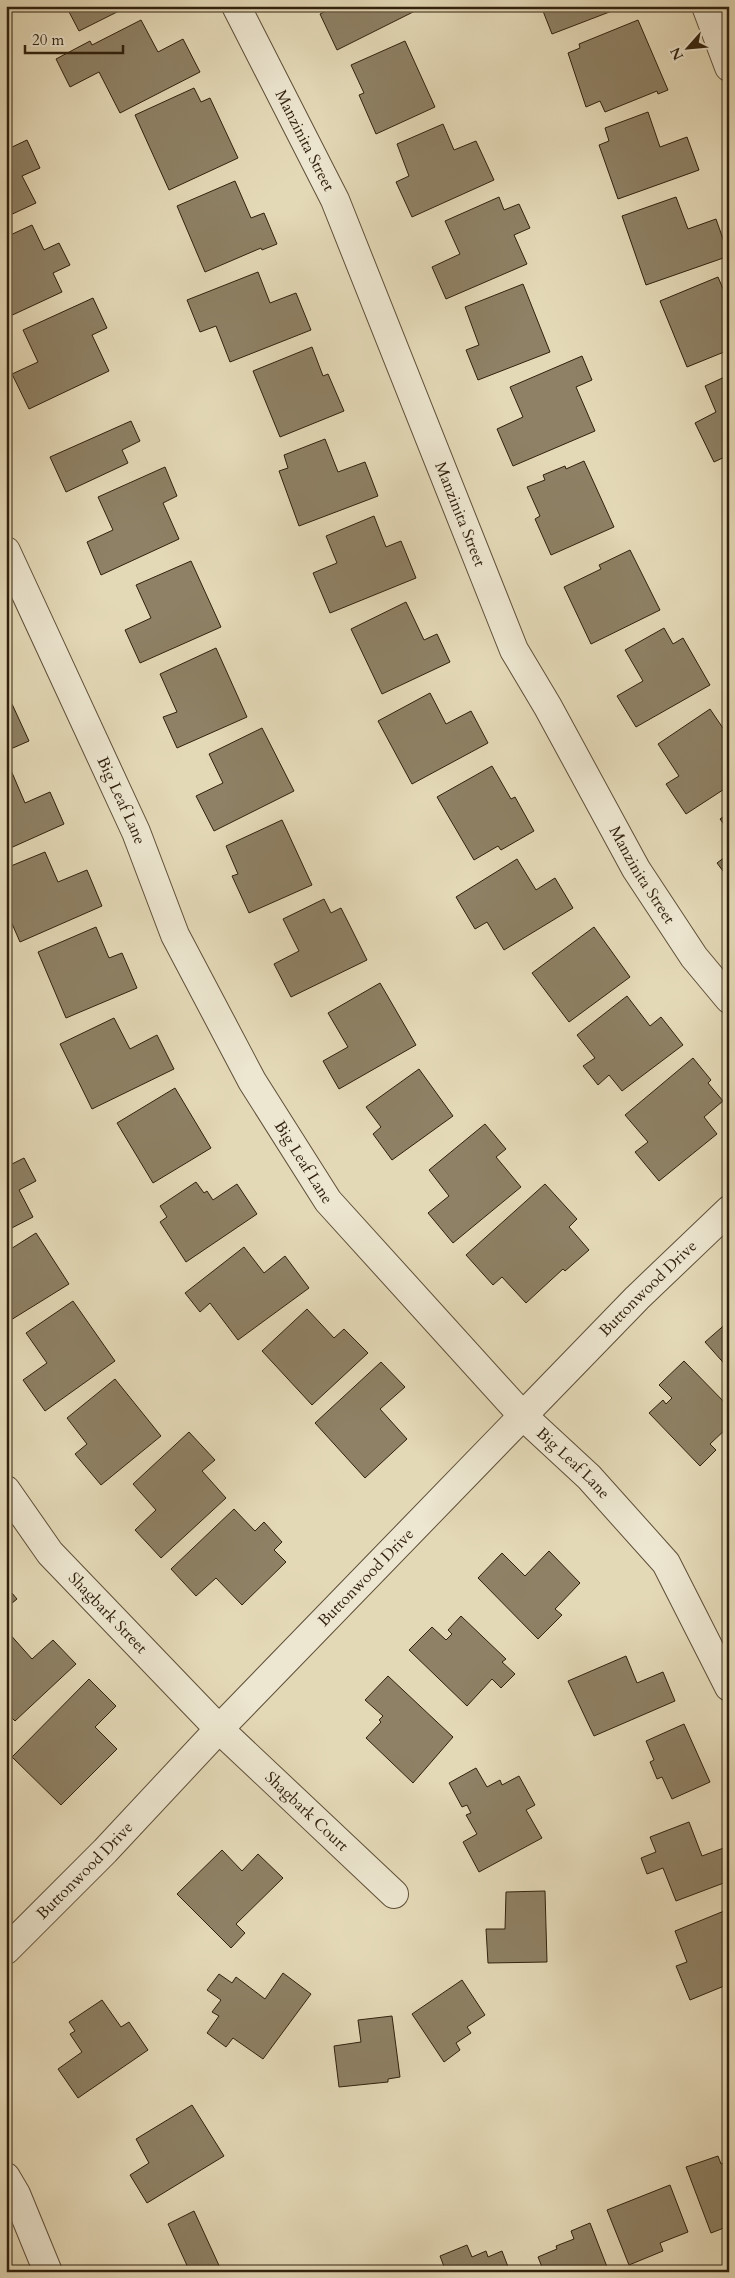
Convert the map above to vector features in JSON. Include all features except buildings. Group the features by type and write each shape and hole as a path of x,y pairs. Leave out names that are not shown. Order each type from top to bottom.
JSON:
{"street":[{"name":"Manzinita Street","path":"236,6 335,200 514,650 548,707 636,869 694,958 729,999"},
{"path":"706,6 729,67"},
{"name":"Big Leaf Lane","path":"6,551 136,832 176,935 252,1081 328,1201 522,1415 588,1477 666,1563 729,1687"},
{"name":"Buttonwood Drive","path":"6,1950 105,1851 219,1729 522,1415 637,1298 729,1210"},
{"name":"Shagbark Street","path":"6,1490 50,1553 219,1729"},
{"name":"Shagbark Court","path":"219,1729 394,1894"},
{"path":"6,2178 16,2194 48,2272"}]}
